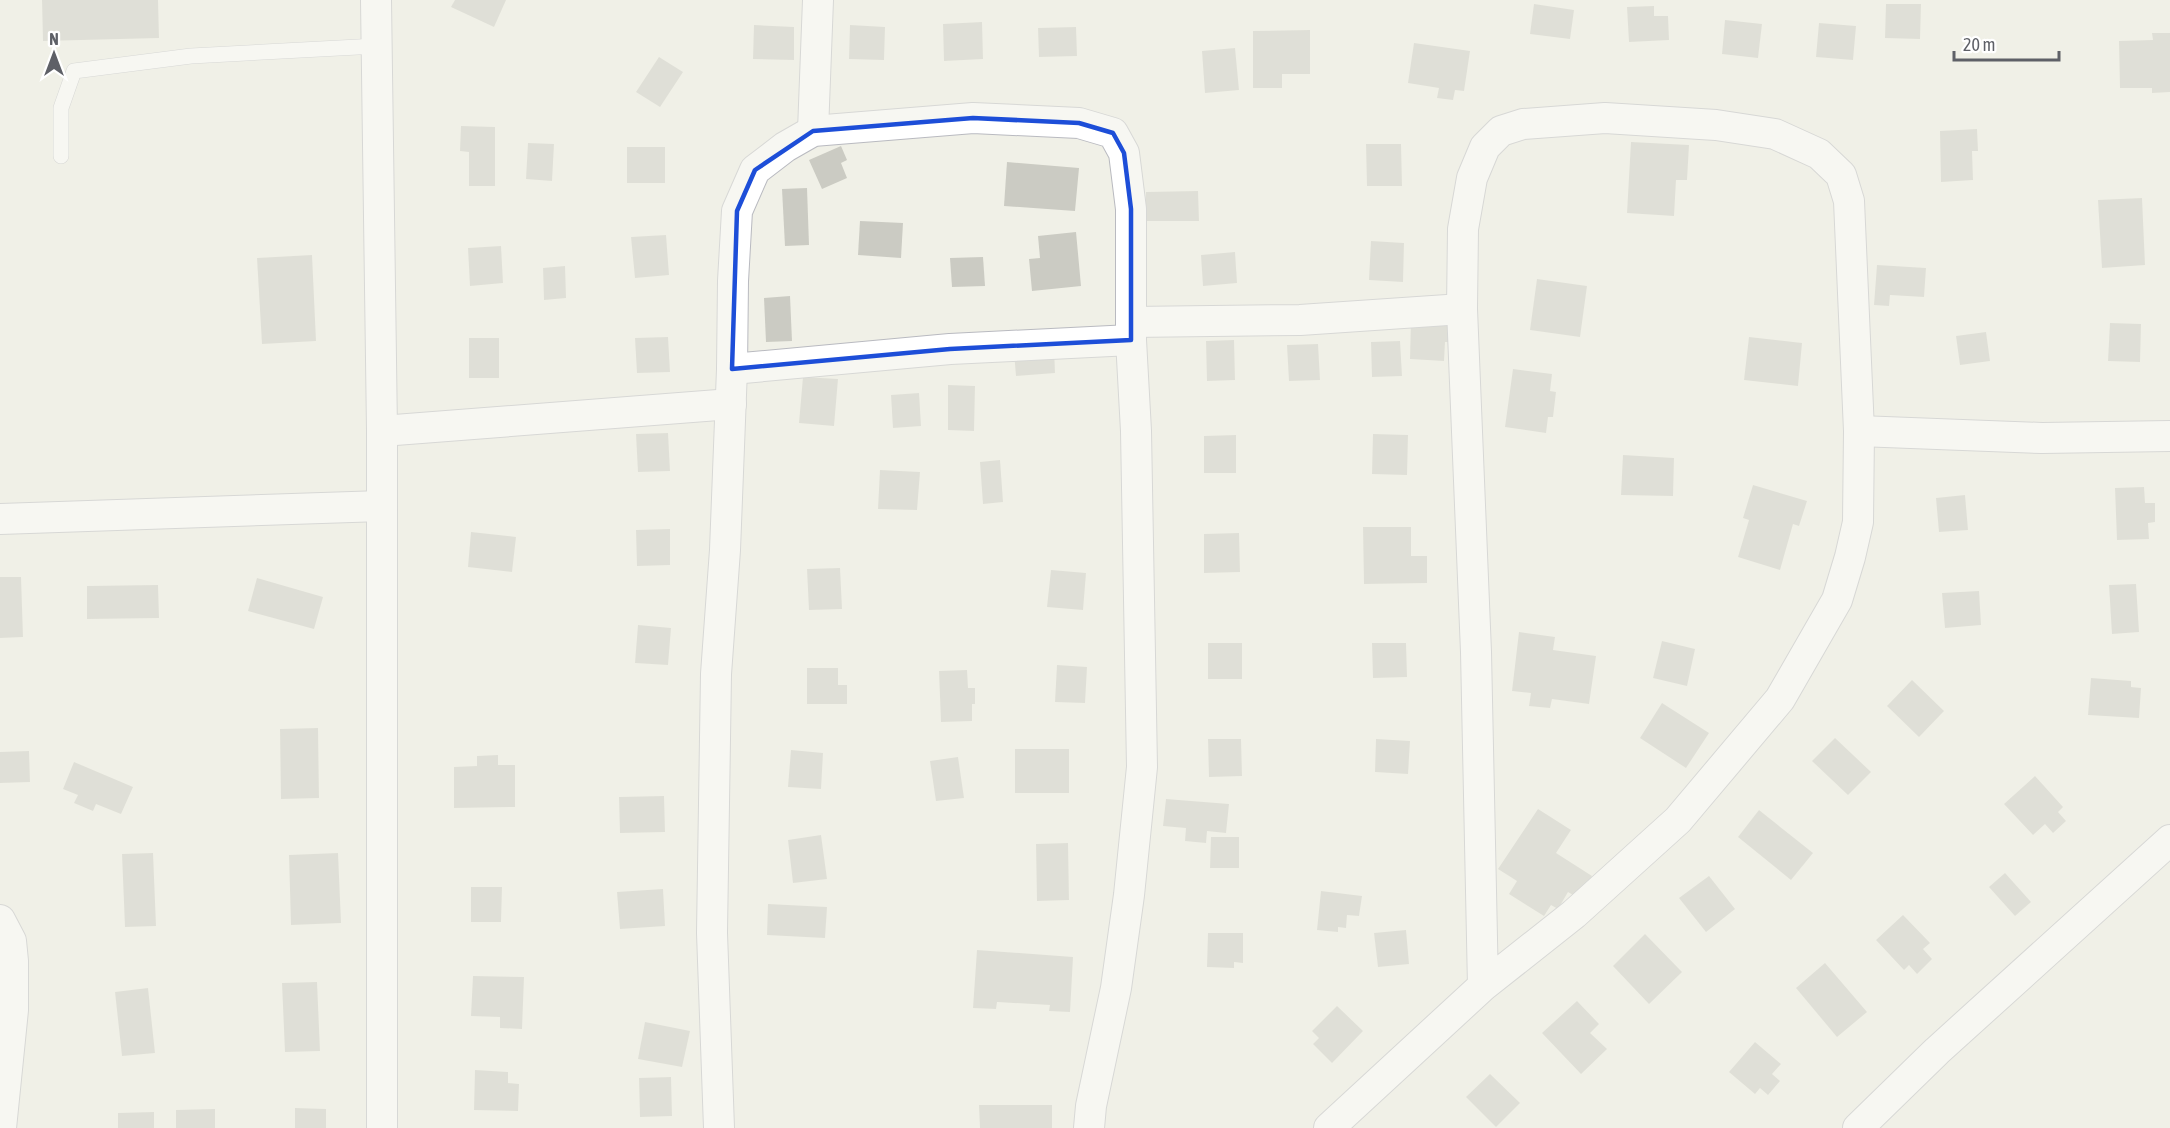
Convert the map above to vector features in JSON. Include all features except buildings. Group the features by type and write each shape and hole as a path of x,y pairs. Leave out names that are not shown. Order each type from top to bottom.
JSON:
{"street":[{"path":"376,0 382,431 382,1128"},
{"path":"813,130 818,0"},
{"path":"719,1128 712,933 716,686 725,550 737,211 755,170 785,147 813,130 973,118 1079,123 1113,134 1124,153 1131,209 1131,331 1136,431 1142,766 1129,895 1116,988 1091,1106 1089,1128"},
{"path":"1329,1128 1483,986 1574,914 1678,820 1780,699 1837,600 1858,522 1859,431 1849,201 1841,175 1819,154 1775,134 1716,125 1605,118 1523,124 1501,131 1485,147 1472,178 1463,229 1462,309 1476,652 1483,986"},
{"path":"732,369 1131,331 1462,309"},
{"path":"382,431 731,404"},
{"path":"1859,431 2042,438 2170,436"},
{"path":"0,519 382,506"},
{"path":"1858,1128 1937,1051 2170,840"},
{"path":"0,920 11,941 13,961 13,1010 1,1128"}],"lane":[{"path":"61,156 61,108 74,71 191,56 377,46"}],"highlighted area":[{"path":"973,118 1079,123 1113,133 1124,153 1131,209 1131,340 950,349 732,369 737,211 755,170 813,131"}]}
